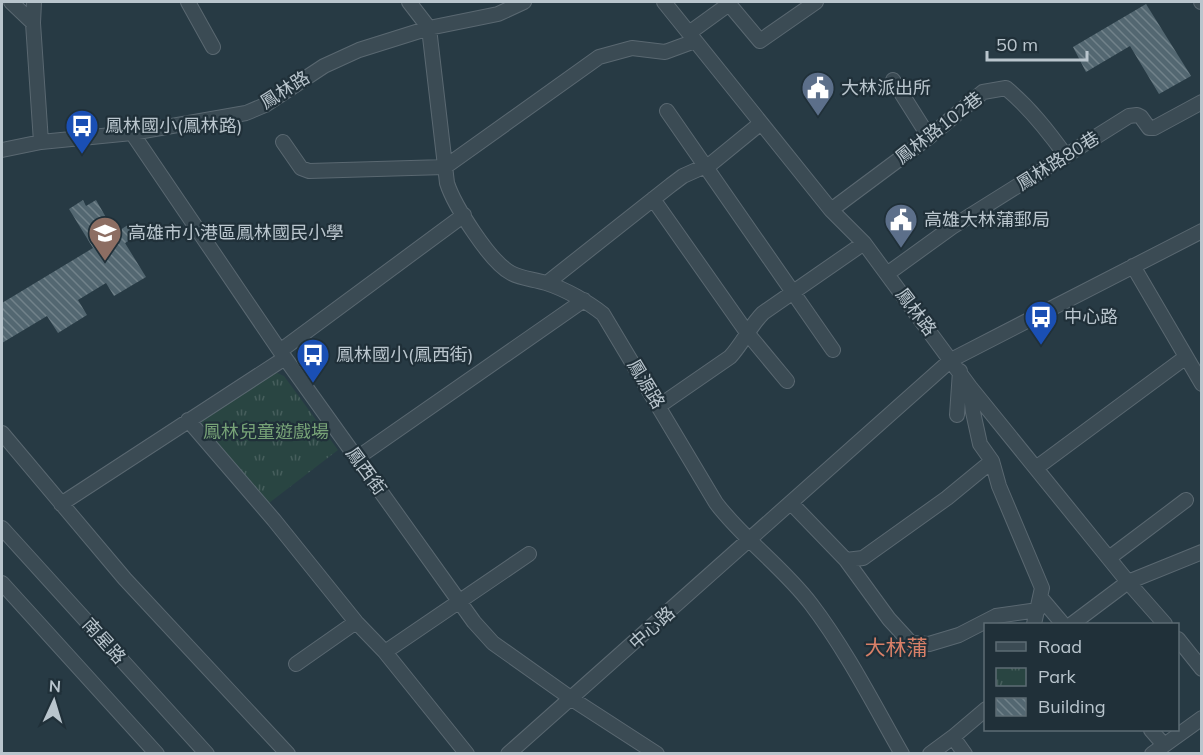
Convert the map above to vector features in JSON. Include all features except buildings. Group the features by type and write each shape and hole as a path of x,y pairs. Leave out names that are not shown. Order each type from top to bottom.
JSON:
{"street":[{"path":"11,2 33,24"},
{"path":"34,2 36,85 41,142"},
{"path":"188,2 213,47"},
{"path":"409,2 429,28"},
{"name":"鳳林路","path":"2,150 41,142 132,133 246,113 265,105 324,66 359,50 429,28 498,14 524,2"},
{"name":"鳳林路","path":"664,2 831,210 864,243 970,387 1128,582 1164,623"},
{"path":"283,141 301,168 309,171 445,167 599,57 632,48 665,52 692,37 729,3 760,41 816,2"},
{"name":"鳳源路","path":"429,28 445,167 451,195 464,215 499,264 510,273 525,279 547,283 584,300 603,314 716,503 728,520 809,602 830,631 902,753"},
{"path":"893,80 929,137"},
{"name":"鳳林路102巷","path":"831,210 929,137 983,92 1006,88 1025,104 1066,156"},
{"name":"鳳林路80巷","path":"887,274 952,227 1129,116 1137,115 1149,128 1154,128 1202,102"},
{"path":"667,111 832,350"},
{"path":"547,283 683,176 706,166 761,123"},
{"name":"鳳西街","path":"132,133 282,354 474,622 494,643 572,699 657,753"},
{"path":"653,199 748,334 787,381"},
{"path":"62,504 282,354 464,215"},
{"name":"中心路","path":"508,753 791,504 955,366 1133,266 1202,231"},
{"path":"659,406 730,357 748,334 755,320 763,313 864,243"},
{"path":"1133,266 1202,384"},
{"path":"357,458 584,300"},
{"path":"1036,468 1186,357"},
{"path":"955,366 957,415"},
{"path":"970,387 980,444 992,461 999,486 1042,588 1034,623"},
{"path":"188,420 274,520 356,622 385,652 466,753"},
{"path":"2,434 125,579 288,753"},
{"path":"846,560 863,558 947,498 992,461"},
{"path":"1109,558 1186,500"},
{"path":"791,504 846,560 889,619 911,643 929,644 984,626"},
{"name":"南星路","path":"2,528 207,753"},
{"path":"1073,623 1128,582 1202,552"},
{"path":"385,652 529,554"},
{"name":"南星路","path":"2,583 157,753"},
{"path":"1000,620 1039,604"},
{"path":"1039,604 1062,623"},
{"path":"296,664 356,622"},
{"path":"1179,640 1200,664"},
{"path":"930,753 984,711"},
{"path":"1152,753 1202,717"},
{"path":"1152,731 1164,745"},
{"path":"953,737 965,753"}],"green space":[{"name":"鳳林兒童遊戲場","path":"275,372 284,376 338,450 269,503 263,503 201,426 203,416"}],"place":[{"name":"大林派出所","path":"818,117"},
{"name":"鳳林國小(鳳林路)","path":"82,155"},
{"name":"高雄大林蒲郵局","path":"901,249"},
{"name":"高雄市小港區鳳林國民小學","path":"105,262"},
{"name":"中心路","path":"1041,346"},
{"name":"鳳林國小(鳳西街)","path":"313,384"}],"district":[{"name":"大林蒲","path":"896,648"}]}
